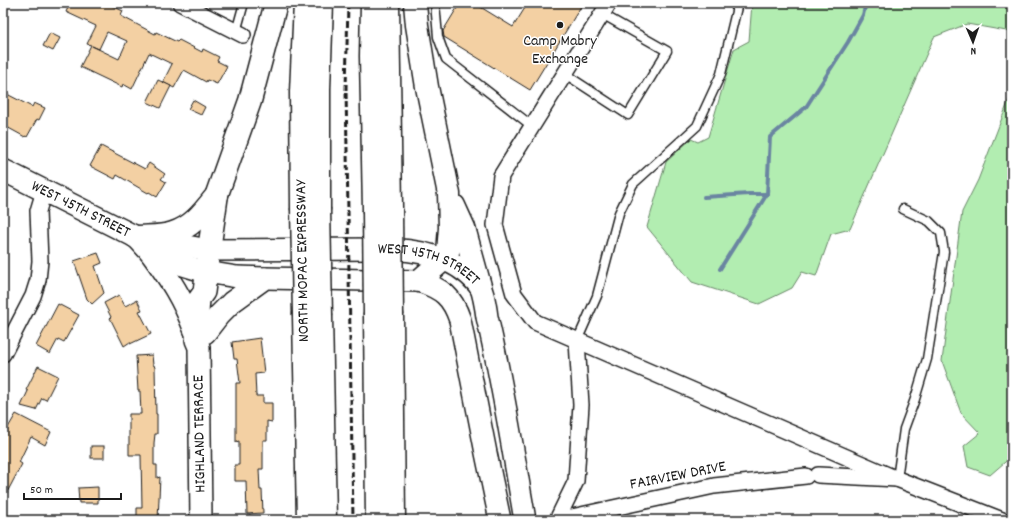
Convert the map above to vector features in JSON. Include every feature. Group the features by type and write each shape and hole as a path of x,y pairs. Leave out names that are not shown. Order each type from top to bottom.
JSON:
{"highway":[{"path":"209,250 217,194 250,101 276,3"},
{"name":"NORTH MOPAC EXPRESSWAY","path":"305,3 301,92 310,208 312,316 308,520"},
{"path":"310,208 319,89 322,3"},
{"path":"372,3 371,56 382,210"},
{"path":"388,3 382,210 384,315 394,520"},
{"path":"415,3 416,25 427,87 449,194 450,242 448,252 444,259 420,281"},
{"path":"143,244 184,229 195,221 217,194"},
{"path":"449,194 464,228 480,286"},
{"path":"377,520 384,315"},
{"path":"312,316 325,520"}],"main road":[{"name":"WEST 45TH STREET","path":"3,170 183,265 205,282 237,277 420,281 440,289 449,297 456,308 460,320 500,520"},
{"name":"WEST 45TH STREET","path":"143,244 209,250 406,250 444,259 466,272 480,286 494,343 525,520"},
{"path":"143,244 172,282 181,297 200,338 232,302 264,278"},
{"name":"HIGHLAND TERRACE","path":"201,520 200,338 208,299 205,282 209,250"}],"street":[{"path":"180,3 239,33"},
{"path":"605,9 501,176 495,225 514,294 535,322 896,479"},
{"path":"3,354 32,296 38,280 40,261 38,211 44,191"},
{"path":"557,520 576,481 581,405 577,341"},
{"path":"812,475 827,468 830,460 827,449"},
{"name":"FAIRVIEW DRIVE","path":"557,520 714,486 812,475 896,479 1002,520"}],"lane":[{"path":"239,33 244,3"},
{"path":"435,3 438,37 446,59 532,126"},
{"path":"577,341 596,296 619,213 633,184 698,126 721,74 738,3"},
{"path":"565,74 628,115 667,51 605,9"},
{"path":"896,479 904,429 916,399 927,359 944,252 941,233 929,221 903,210"}],"green space":[{"path":"752,3 1012,3 1012,32 967,24 934,37 850,229 831,234 816,276 802,272 792,288 759,304 692,282 647,227 666,162 691,139 698,142 708,137 734,49 749,41"},
{"path":"1012,92 1012,456 990,475 968,467 964,446 980,433 961,413 942,361 962,212 978,180"}],"building":[{"path":"70,3 106,3 123,11 121,16 155,34 156,32 177,42 179,40 202,52 203,49 219,57 217,61 227,66 217,84 207,80 206,82 184,70 174,88 163,82 172,64 149,53 132,89 123,84 122,87 80,67 91,45 87,44 96,26 66,12","holes":["107,32 127,41 119,59 92,46 99,49"]},
{"path":"460,3 474,3 513,27 528,3 583,3 530,90 444,37 443,31"},
{"path":"50,33 60,38 53,51 43,46"},
{"path":"158,80 171,86 160,108 147,102"},
{"path":"3,92 32,107 34,103 45,108 39,120 37,119 27,137 3,125"},
{"path":"193,100 205,107 201,115 188,109"},
{"path":"101,146 145,169 149,163 165,174 161,179 166,182 157,197 117,175 115,179 90,166"},
{"path":"98,253 102,263 95,266 104,293 92,304 87,299 74,261"},
{"path":"119,295 125,306 137,300 142,310 139,311 151,334 130,344 130,342 124,346 104,303"},
{"path":"58,304 79,315 64,342 58,339 50,354 36,346"},
{"path":"260,338 264,373 255,374 256,396 263,396 263,403 272,403 272,422 267,421 267,440 263,440 263,469 259,469 263,513 247,514 246,481 235,481 235,465 239,465 239,441 236,442 236,383 240,383 237,359 234,359 232,342"},
{"path":"152,355 153,365 155,368 157,414 157,434 155,434 154,443 154,465 157,465 157,478 160,477 158,520 137,520 137,508 142,508 141,455 129,455 129,414 141,414 136,356"},
{"path":"38,366 58,376 46,400 42,398 36,410 21,406 28,391 26,390"},
{"path":"16,414 51,432 45,445 31,437 19,462 22,464 3,500 3,430 6,431"},
{"path":"91,446 104,446 104,458 91,458"},
{"path":"98,487 98,503 79,503 78,488"}],"waterway":[{"path":"720,269 767,194 770,137 806,107 848,42 863,15 866,3"},
{"path":"704,197 767,194"}],"railway":[{"path":"348,3 346,89 353,520"}],"place":[{"name":"Camp Mabry Exchange","path":"560,25"}]}
